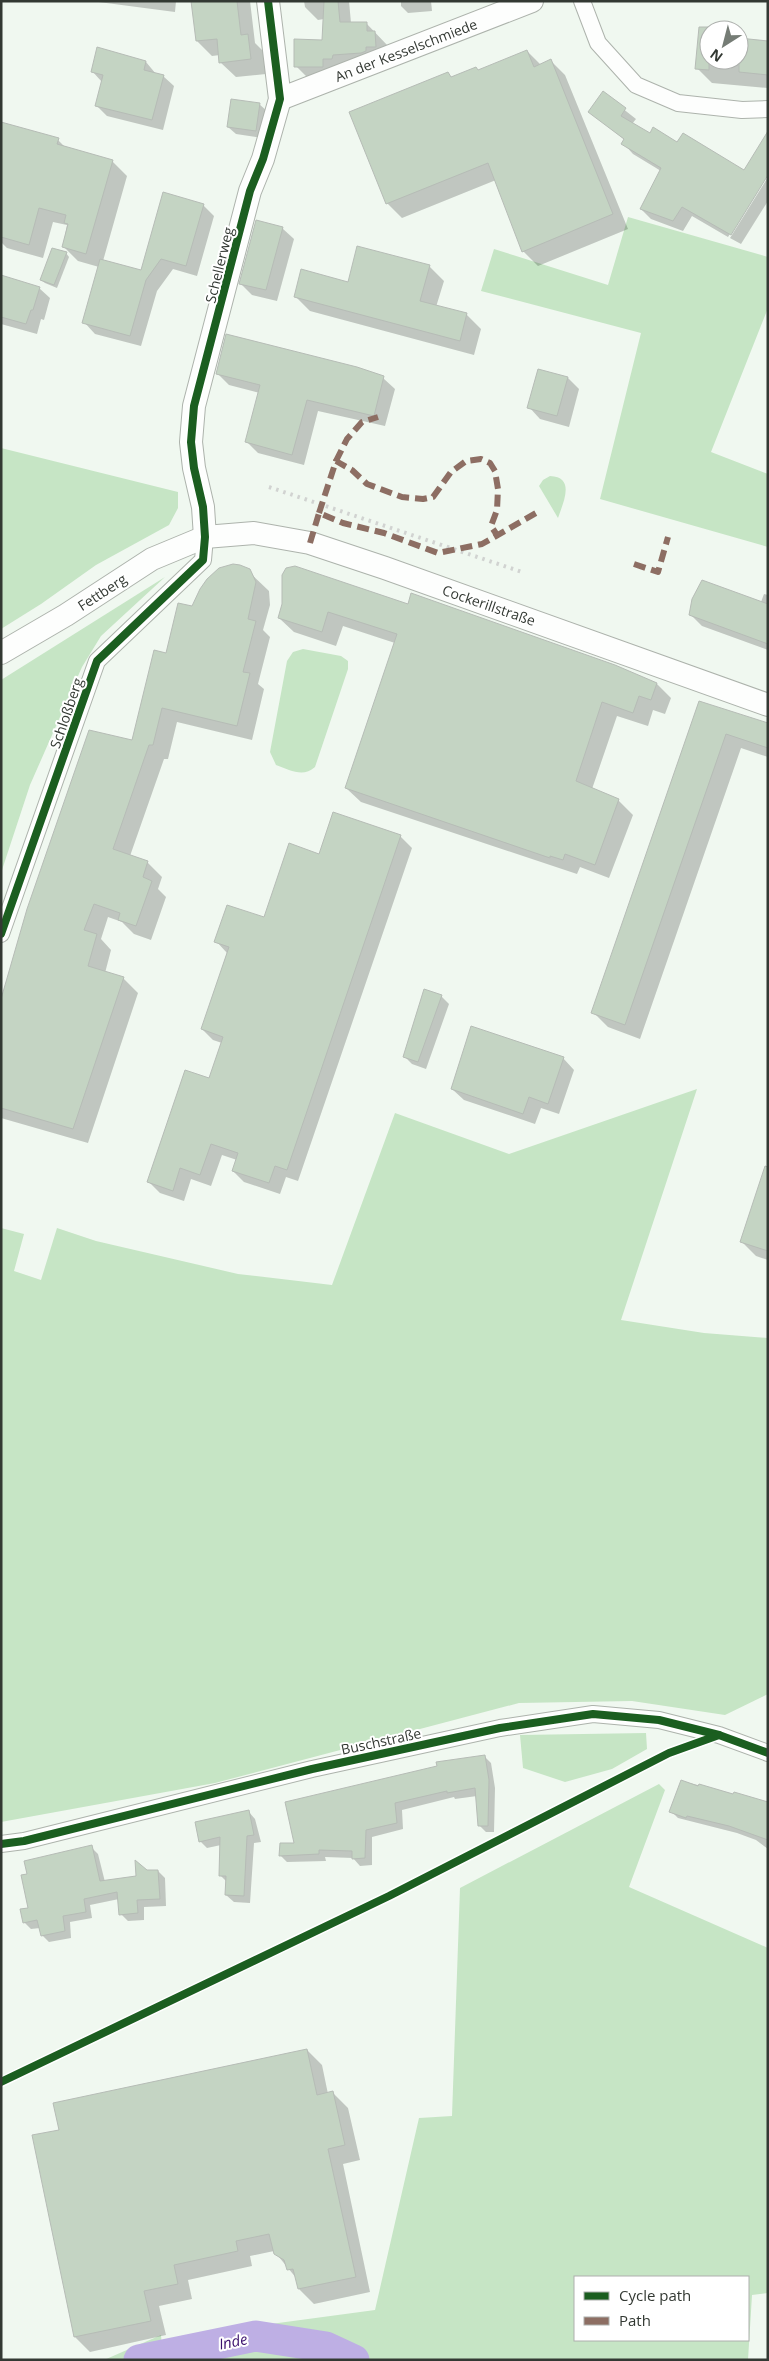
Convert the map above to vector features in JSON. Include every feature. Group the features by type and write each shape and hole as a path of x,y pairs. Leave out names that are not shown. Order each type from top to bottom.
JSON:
{"main road":[{"name":"Schellerweg","path":"205,536 203,507 190,442 194,406 250,191 263,159 280,99 268,1"},
{"name":"An der Kesselschmiede","path":"280,99 532,1"},
{"name":"Cockerillstraße","path":"205,536 254,533 310,543 540,622 768,705"},
{"name":"Fettberg","path":"1,653 66,615 152,560 205,536"}],"street":[{"path":"582,1 598,43 636,85 678,103 742,110 768,109"},
{"name":"Schloßberg","path":"1,934 97,661 203,560 205,536"},
{"name":"Buschstraße","path":"1,1844 24,1841 312,1769 500,1728 593,1714 659,1720 719,1735 768,1753"}],"green space":[{"path":"628,217 768,257 768,308 711,452 768,474 768,547 600,499 641,333 481,291 494,249 608,285"},
{"path":"1,448 178,492 178,508 169,525 96,565 41,604 1,629"},
{"path":"550,476 558,477 565,486 565,498 558,518 539,486 543,480"},
{"path":"165,577 101,636 82,667 30,785 1,873 1,680"},
{"path":"303,649 341,656 348,661 348,669 315,767 301,773 276,765 270,752 287,661 293,652"},
{"path":"697,1089 621,1320 704,1333 768,1338 768,1694 725,1715 632,1701 519,1703 215,1783 1,1822 1,1228 24,1234 14,1271 41,1280 57,1228 96,1241 238,1274 332,1285 395,1113 509,1154"},
{"path":"646,1733 647,1749 612,1769 565,1782 523,1768 520,1735"},
{"path":"659,1784 665,1790 629,1887 768,1948 768,2293 752,2295 748,2360 189,2360 181,2336 375,2310 419,2118 452,2116 460,1888"},
{"path":"161,2335 163,2360 104,2360"}],"building":[{"path":"191,1 237,1 241,35 248,34 251,59 219,63 217,39 196,41"},
{"path":"324,1 338,1 340,22 367,22 367,31 375,31 376,47 366,47 366,51 361,53 333,55 332,59 323,59 323,67 294,67 294,39 322,40"},
{"path":"699,27 699,69 695,69"},
{"path":"749,39 768,41 768,75 739,72 739,70 749,70"},
{"path":"97,47 146,61 144,70 164,75 152,120 95,106 103,75 91,72"},
{"path":"527,50 534,67 551,59 613,214 522,252 488,163 386,204 349,112 448,72 451,77 476,67 478,70"},
{"path":"603,91 626,108 621,116 650,133 653,127 677,142 683,133 744,170 768,131 768,175 731,235 682,207 673,221 640,209 661,168 621,144 624,139 588,112"},
{"path":"231,99 260,103 256,131 227,127"},
{"path":"1,122 59,138 57,144 113,160 86,254 62,247 68,224 64,223 66,215 39,208 29,245 1,237"},
{"path":"163,192 204,204 186,266 161,259 146,280 130,336 82,323 100,259 141,270"},
{"path":"256,220 283,227 266,290 239,284"},
{"path":"357,246 430,265 420,301 467,313 460,341 294,297 301,269 348,282"},
{"path":"52,248 67,252 54,285 40,280"},
{"path":"1,275 40,287 33,310 31,310 26,324 1,317"},
{"path":"226,334 357,367 384,376 374,416 307,400 292,455 245,442 260,385 216,374"},
{"path":"538,369 568,377 557,416 527,408"},
{"path":"233,564 250,569 256,582 248,619 256,621 243,672 250,673 237,726 162,708 153,745 149,745 113,849 148,861 143,877 152,881 136,926 118,920 120,913 94,904 84,930 97,934 88,966 124,977 73,1129 1,1108 1,999 27,909 89,730 132,740 154,650 166,653 178,603 192,606 207,579 219,568"},
{"path":"295,566 408,604 411,593 615,665 657,683 651,700 639,696 633,713 602,702 576,781 619,799 595,865 565,854 563,860 550,856 550,858 345,788 397,634 328,612 322,632 278,618 282,604 282,575 286,568"},
{"path":"702,580 768,604 768,644 689,615 692,599"},
{"path":"699,701 768,723 768,748 726,734 625,1025 591,1013"},
{"path":"333,812 401,835 287,1170 275,1166 269,1183 232,1171 238,1153 211,1144 200,1175 180,1168 173,1191 147,1182 185,1070 209,1078 223,1037 201,1029 229,947 214,942 227,905 264,917 289,843 319,854"},
{"path":"424,989 442,995 418,1062 403,1057"},
{"path":"471,1026 564,1057 548,1104 529,1097 523,1114 451,1089"},
{"path":"765,1166 768,1167 768,1251 740,1242"},
{"path":"485,1755 489,1780 488,1826 478,1826 475,1788 447,1793 447,1791 395,1803 397,1823 366,1830 365,1858 352,1859 352,1851 319,1850 319,1854 279,1856 280,1843 294,1843 285,1802 437,1766 436,1762"},
{"path":"681,1780 698,1786 699,1784 733,1794 734,1792 768,1802 768,1840 729,1826 687,1816 686,1818 669,1812"},
{"path":"249,1810 254,1835 247,1836 244,1896 225,1895 226,1876 219,1876 220,1837 199,1842 195,1822"},
{"path":"92,1845 100,1881 136,1876 135,1860 147,1870 158,1870 160,1899 137,1900 138,1913 119,1915 117,1892 84,1899 86,1912 63,1916 65,1931 41,1936 37,1920 23,1923 20,1909 28,1908 21,1875 27,1874 24,1861"},
{"path":"307,2049 317,2095 333,2091 345,2145 328,2149 356,2277 298,2289 293,2269 287,2270 284,2260 274,2254 269,2234 236,2241 238,2251 174,2265 178,2284 144,2291 151,2321 74,2337 32,2135 59,2130 53,2103"}],"waterway":[{"name":"Inde","path":"139,2360 256,2336 326,2347 354,2360"}],"railway":[{"path":"269,487 522,572"}],"marked path":[{"path":"336,461 347,439 362,422 378,417"},
{"path":"319,513 336,461 352,470 367,484 402,497 423,499 433,497 451,472 466,461 481,459 490,463 495,471 498,489 497,510 491,526 497,535"},
{"path":"310,543 319,513 343,523 384,533 438,553 482,544 536,513"},
{"path":"634,564 658,572 668,537"}],"cycle path":[{"path":"1,934 97,661 203,560 205,537 203,507 194,468 191,442 194,406 250,191 263,159 280,99 268,1"},
{"path":"1,1844 24,1841 312,1769 500,1728 593,1714 659,1720 719,1735 768,1753"},
{"path":"1,2082 389,1896 669,1753 719,1735"}]}
